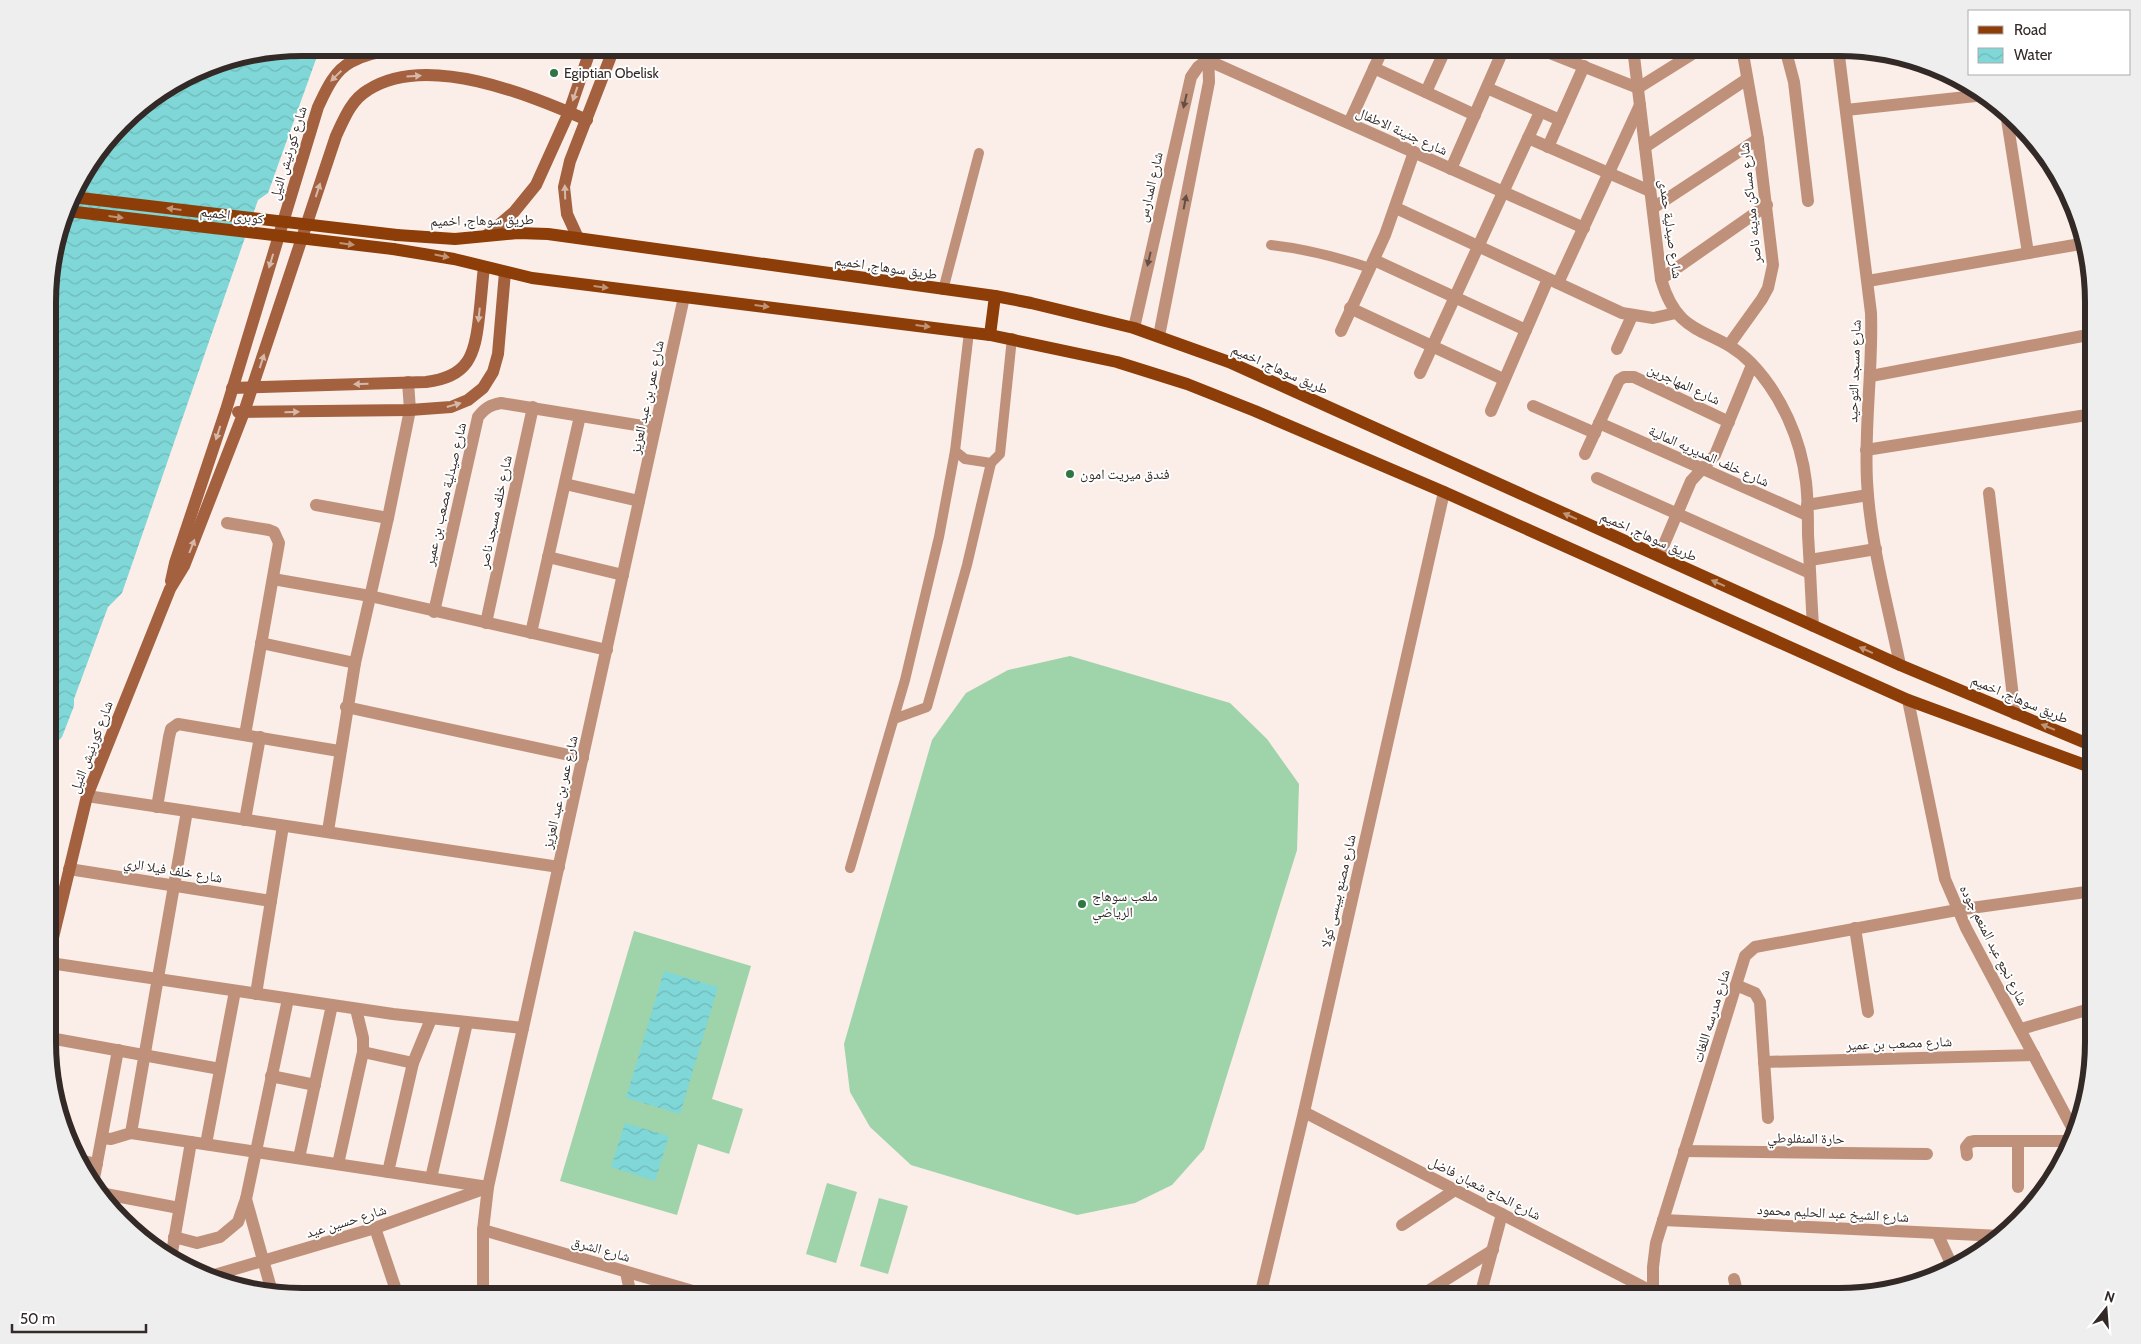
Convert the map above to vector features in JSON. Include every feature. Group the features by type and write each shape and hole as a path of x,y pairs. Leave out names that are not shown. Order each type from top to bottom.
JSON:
{"main road":[{"name":"شارع كورنيش النيل","path":"170,589 175,562 226,410 318,107 330,82 350,62 366,56"},
{"path":"487,235 514,212 536,184 569,112 588,56"},
{"path":"578,238 567,214 564,188 570,161 611,56"},
{"name":"شارع كورنيش النيل","path":"56,924 87,796 170,589 184,566 244,412 336,136 347,111 366,90 391,78 419,75 458,78 497,85 534,97 587,120"},
{"name":"كوبرى اخميم","path":"80,198 397,235"},
{"name":"كوبرى اخميم","path":"73,212 393,249 447,257 484,267"},
{"name":"طريق سوهاج, اخميم","path":"397,235 455,239 525,233 578,238 995,296 1083,314 1134,328 1229,362 1900,666 2085,743"},
{"path":"232,388 442,380 456,374 467,364 474,350 484,267 560,282 1012,338 1116,362 1187,384 1255,411 1444,492 1908,700 2085,765"},
{"path":"226,410 244,412 410,410 451,407 468,400 483,388 493,372 498,354 505,272"},
{"path":"990,334 995,296"}],"street":[{"name":"شارع المدارس","path":"1134,328 1189,83 1206,56"},
{"path":"1159,336 1209,82 1208,56"},
{"name":"شارع جنينة الاطفال","path":"1212,56 1349,123 1584,228"},
{"path":"1349,123 1378,56"},
{"path":"1426,92 1442,56"},
{"path":"1451,169 1501,56"},
{"path":"1571,56 1584,66 1638,88 1689,56"},
{"name":"شارع صيدلية حمدى","path":"1634,56 1661,278 1666,296 1676,313 1696,331 1729,345 1752,365 1773,390 1788,419 1800,449 1806,481 1813,626"},
{"name":"شارع مساكن مدينه ناصر","path":"1729,345 1762,299 1772,277 1773,265 1758,139 1743,56"},
{"path":"1787,56 1794,82 1808,201"},
{"name":"شارع مسجد التوحيد","path":"1839,56 1868,282 1872,344 1866,450 1868,495 1876,549 1900,666"},
{"path":"1548,147 1584,66"},
{"path":"1374,68 1475,114"},
{"path":"1645,147 1747,79"},
{"path":"1487,88 1560,120"},
{"path":"1846,110 1973,96"},
{"path":"1491,411 1503,379 1526,330 1584,228 1640,105"},
{"path":"1420,374 1540,112"},
{"path":"2008,123 2028,253"},
{"path":"1528,138 1650,191"},
{"path":"1652,208 1758,139"},
{"path":"1341,331 1396,208 1414,152"},
{"path":"1661,278 1767,205"},
{"path":"1396,208 1632,316 1653,318 1676,313"},
{"path":"1868,282 2077,244"},
{"path":"1372,264 1526,330"},
{"name":"شارع عمر بن عبد العزيز","path":"484,1288 483,1230 488,1187 684,296"},
{"path":"1350,308 1503,379"},
{"path":"1617,349 1632,316"},
{"path":"1870,376 2085,336"},
{"path":"1658,556 1691,481 1715,455 1752,365"},
{"name":"شارع المهاجرين","path":"1585,454 1619,380 1629,376 1729,422"},
{"path":"328,832 346,707 410,410 408,382"},
{"name":"شارع صيدلية مصعب بن عمير","path":"434,612 478,417 484,410 492,404 501,403 655,428"},
{"name":"شارع خلف المديريه المالية","path":"1533,406 1597,428 1807,510"},
{"name":"شارع خلف مسجد ناصر","path":"486,623 533,407"},
{"path":"1866,450 2085,415"},
{"path":"531,633 580,416"},
{"path":"1597,478 1677,514 1810,566 1876,549"},
{"path":"565,484 639,502"},
{"name":"شارع مصنع بيبسى كولا","path":"1262,1288 1304,1112 1444,492"},
{"path":"1989,493 2015,714"},
{"path":"1807,510 1868,495"},
{"path":"316,505 388,518"},
{"path":"228,523 268,530 278,537 279,543 245,734"},
{"path":"548,557 623,575"},
{"path":"273,579 370,596 607,650"},
{"path":"261,643 355,663"},
{"name":"شارع نجع عبد المنعم جوده","path":"1908,700 1945,879 1957,910 2071,1125"},
{"path":"346,707 583,758"},
{"path":"157,807 171,729 178,724 339,751"},
{"path":"245,820 260,737"},
{"path":"87,796 558,867"},
{"path":"131,1133 187,811"},
{"path":"256,994 283,826"},
{"name":"شارع خلف فيلا الري","path":"69,869 271,901"},
{"name":"شارع مدرسه اللغات","path":"1653,1288 1656,1243 1745,956 1755,946 1957,910 2085,892"},
{"path":"1855,928 1868,1012"},
{"path":"56,964 356,1009 523,1028"},
{"path":"1736,986 1755,993 1758,997 1768,1118"},
{"path":"206,1144 235,990"},
{"path":"174,1237 198,1243 220,1237 238,1222 246,1199 288,999"},
{"path":"299,1158 332,1005"},
{"path":"338,1164 363,1052 363,1038 356,1009"},
{"path":"2021,1029 2085,1010"},
{"path":"388,1172 413,1063 431,1019"},
{"path":"431,1178 467,1023"},
{"path":"56,1039 220,1069"},
{"path":"95,1174 118,1050"},
{"path":"363,1052 413,1063"},
{"name":"شارع مصعب بن عمير","path":"1764,1062 2034,1054"},
{"path":"271,1076 315,1085"},
{"name":"شارع الحاج شعبان فاضل","path":"1304,1112 1642,1288"},
{"path":"102,1138 111,1139 131,1133 488,1187"},
{"path":"2018,1141 2018,1187"},
{"path":"1967,1155 1966,1147 1970,1142 2064,1141"},
{"path":"172,1250 190,1142"},
{"name":"حارة المنفلوطي","path":"1684,1151 1927,1154"},
{"path":"88,1162 97,1164"},
{"name":"شارع حسين عيد","path":"220,1274 375,1228 488,1187"},
{"path":"1402,1225 1455,1190"},
{"path":"110,1195 179,1208"},
{"path":"246,1199 270,1286"},
{"path":"1482,1288 1502,1214"},
{"name":"شارع الشيخ عبد الحليم محمود","path":"1663,1220 1990,1235"},
{"path":"375,1228 395,1288"},
{"name":"شارع الشرق","path":"483,1230 682,1288"},
{"path":"1937,1233 1950,1261"},
{"path":"1433,1288 1493,1250"},
{"path":"626,1272 629,1288"},
{"path":"1734,1279 1736,1288"}],"lane":[{"path":"943,290 978,153"},
{"path":"1271,245 1303,249 1372,264"},
{"path":"850,868 905,680 938,537 955,451 969,332"},
{"path":"894,719 927,708 967,565 991,463 1000,454 1012,338"},
{"path":"955,451 965,459 991,463"}],"green space":[{"name":"ملعب سوهاج الرياضي","path":"1070,656 1230,703 1267,739 1299,784 1297,850 1204,1149 1172,1185 1135,1203 1077,1215 911,1165 870,1127 850,1092 844,1044 932,740 966,693 1008,670"},
{"path":"634,931 751,966 712,1099 743,1109 729,1154 698,1144 677,1215 560,1181"},
{"path":"827,1183 857,1192 836,1263 806,1254"},
{"path":"879,1198 908,1206 888,1274 860,1266"}],"water":[{"path":"317,56 268,193 258,200 122,593 108,607 62,737 56,744 56,303 58,270 69,223 89,179 117,140 140,117 179,89 223,69 254,61 270,58"},
{"path":"56,769 59,774 56,786"},
{"path":"664,971 718,987 680,1114 626,1098"},
{"path":"625,1123 669,1136 655,1181 611,1167"}],"place":[{"name":"Egiptian Obelisk","path":"554,73"},
{"name":"فندق ميريت امون","path":"1070,474"},
{"name":"ملعب سوهاج الرياضي","path":"1082,904"}]}
